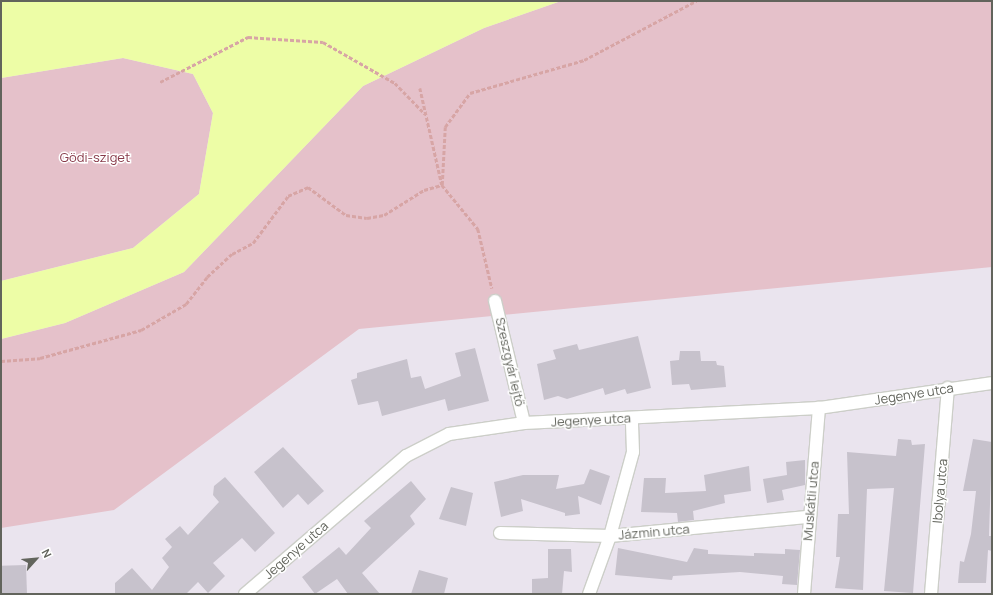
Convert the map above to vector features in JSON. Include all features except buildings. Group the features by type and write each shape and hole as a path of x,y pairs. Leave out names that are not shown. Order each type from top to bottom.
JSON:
{"street":[{"name":"Szeszgyár lejtő","path":"495,301 524,423"},
{"name":"Jegenye utca","path":"245,594 406,456 449,434 524,423 819,408 948,388 992,383"},
{"name":"Ibolya utca","path":"931,594 948,388"},
{"name":"Muskátli utca","path":"804,594 808,517 819,408"},
{"path":"590,594 610,536 633,452 632,418"},
{"name":"Jázmin utca","path":"500,532 610,536 808,517"}],"path":[{"path":"442,185 445,127 470,93 584,60 696,1"},
{"path":"160,82 248,37 323,42 395,83 426,114"},
{"path":"420,88 442,185 478,229 495,301"},
{"path":"1,361 40,358 141,330 173,312 186,304 207,276 232,254 253,243 288,196 308,187 346,215 367,218 384,215 424,190 442,185"}],"green space":[{"path":"561,1 992,1 992,267 359,329 114,510 1,528 1,339 65,323 184,272 363,86 484,28"},
{"name":"Gödi-sziget","path":"123,58 193,74 213,113 199,194 133,248 1,281 1,78"}],"shaded area":[{"path":"1,1 561,1 484,28 363,86 184,272 65,323 1,339 1,281 133,248 199,194 213,113 193,74 123,58 1,78"}]}
